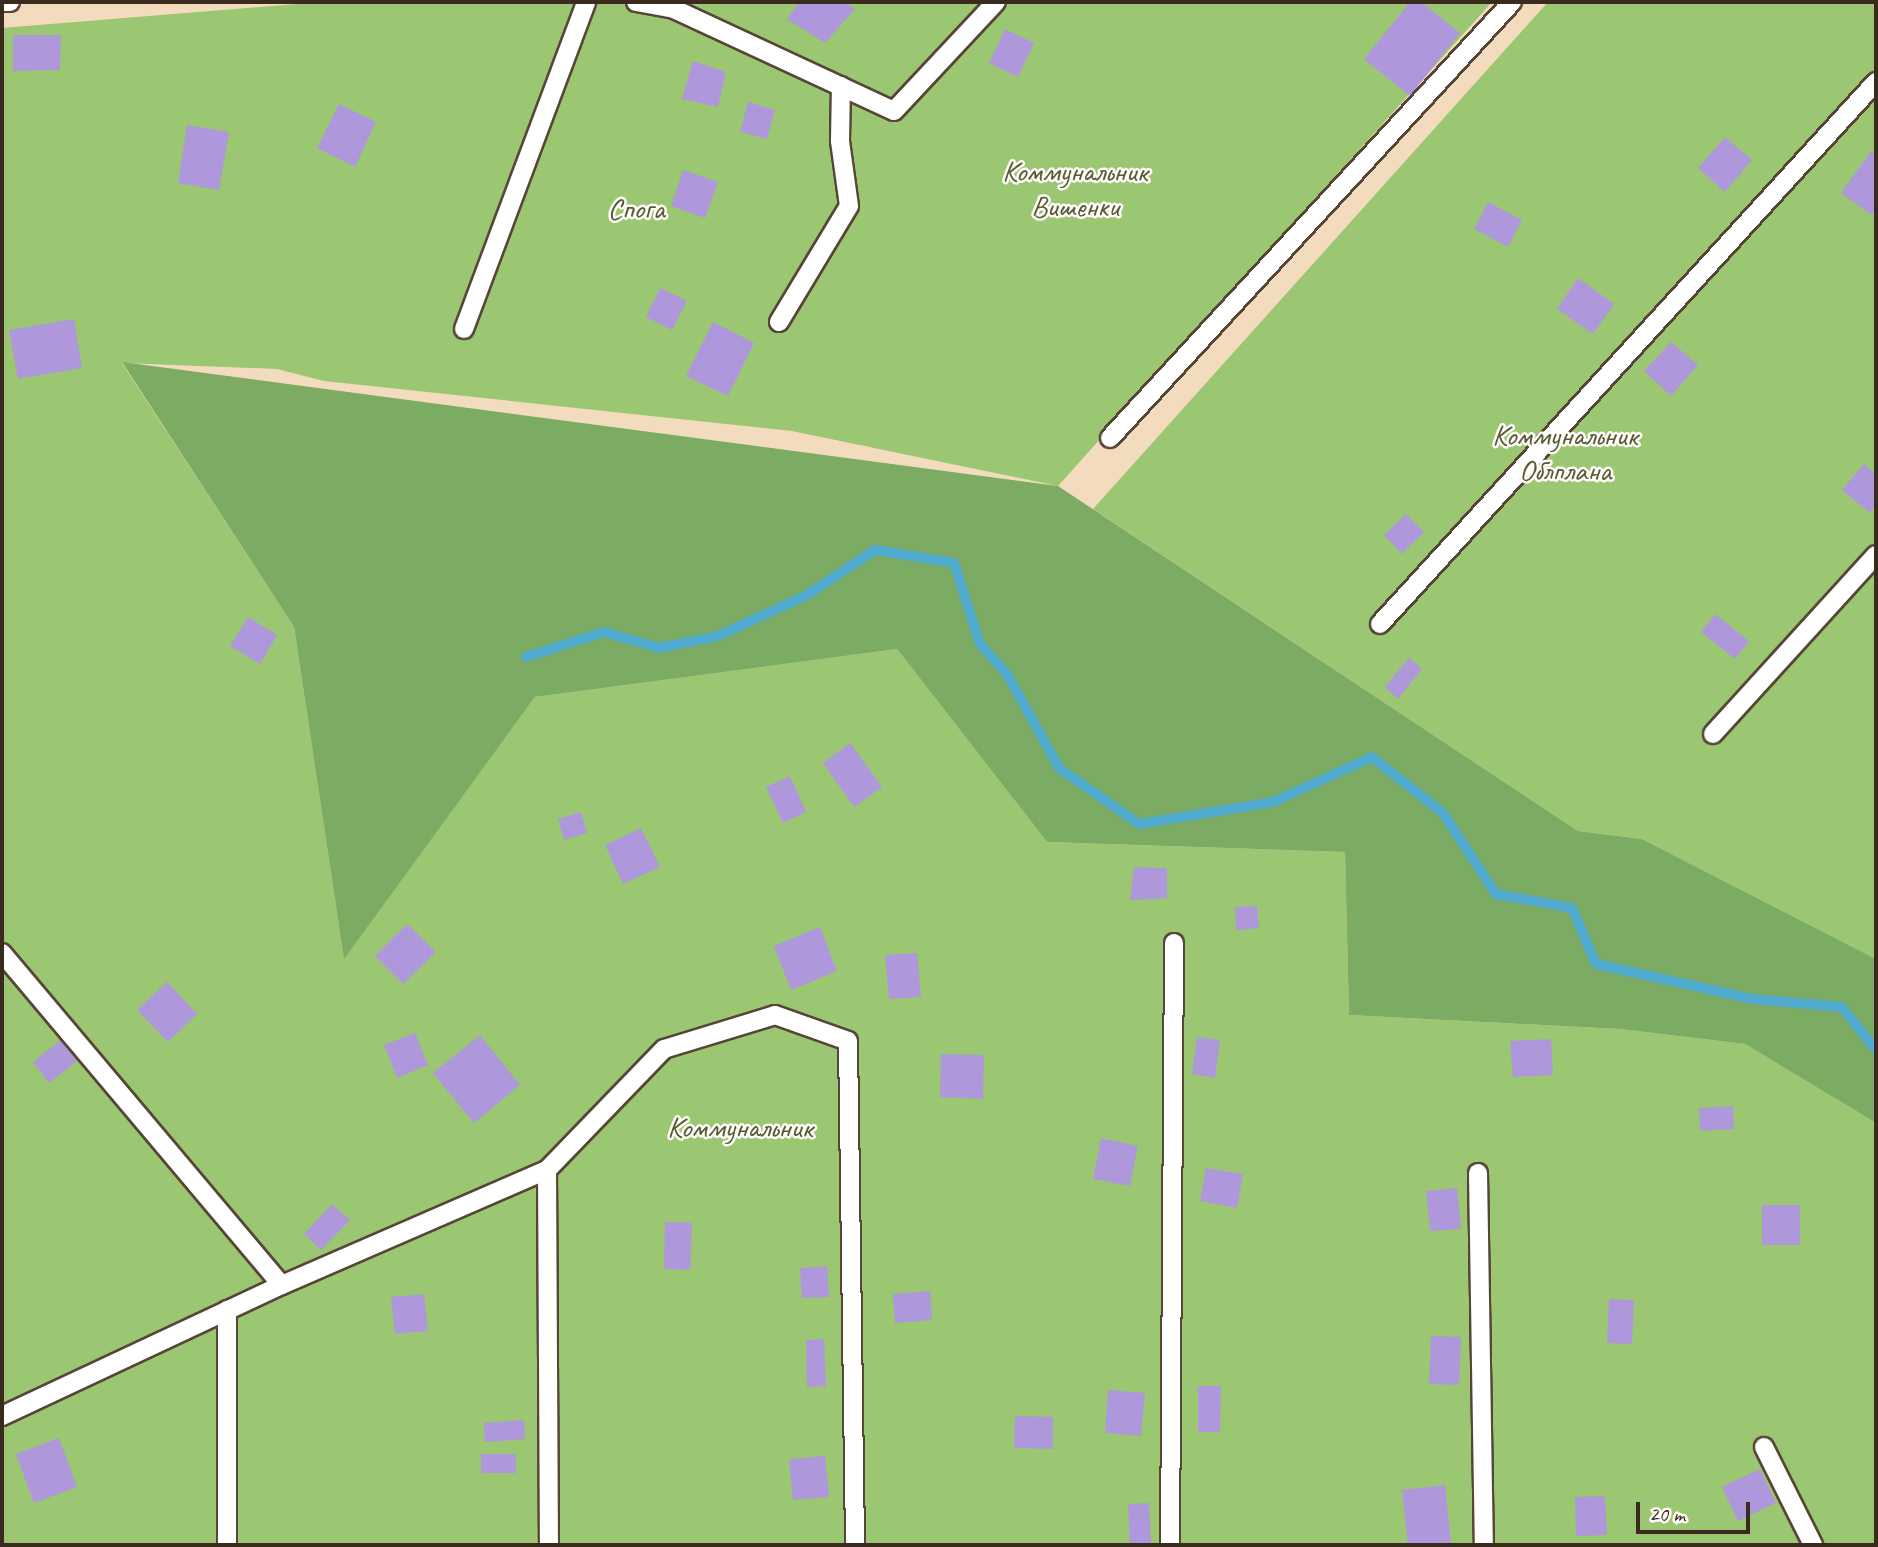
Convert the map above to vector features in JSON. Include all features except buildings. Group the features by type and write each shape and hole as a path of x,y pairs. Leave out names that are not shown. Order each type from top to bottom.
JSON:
{"lane":[{"path":"2,2 10,2"},
{"path":"464,329 586,2"},
{"path":"636,2 676,6 894,111 996,2"},
{"path":"1110,438 1511,2"},
{"path":"1380,624 1876,82"},
{"path":"779,322 849,206 841,141 841,86"},
{"path":"1713,734 1876,555"},
{"path":"1170,1545 1174,943"},
{"path":"2,953 282,1284"},
{"path":"2,1416 282,1284 547,1170 664,1049 775,1015 848,1041 855,1545"},
{"path":"547,1170 549,1545"},
{"path":"1478,1173 1483,1545"},
{"path":"227,1311 227,1545"},
{"path":"1764,1447 1813,1545"}],"green space":[{"name":"Коммунальник","path":"321,2 1492,2 1058,486 792,431 324,381 277,369 122,363 294,627 344,958 535,697 897,649 1047,842 1345,852 1349,1015 1620,1029 1745,1044 1876,1123 1876,1545 2,1545 2,28"},
{"name":"Коммунальник Облплана","path":"1548,2 1876,2 1876,959 1642,839 1578,831 1093,509"},
{"path":"122,362 1058,486 1578,831 1642,839 1876,959 1876,1123 1745,1044 1620,1029 1349,1015 1345,852 1047,842 897,649 535,697 344,959 294,627"}],"waterway":[{"path":"526,657 604,632 659,648 718,636 807,595 875,550 954,563 980,644 1007,674 1059,768 1139,824 1273,802 1372,757 1443,813 1496,894 1572,908 1596,964 1753,999 1842,1007 1876,1050"}],"park label":[{"name":"Коммунальник Вишенки","path":"1075,188"},
{"name":"Спога","path":"636,208"}]}
